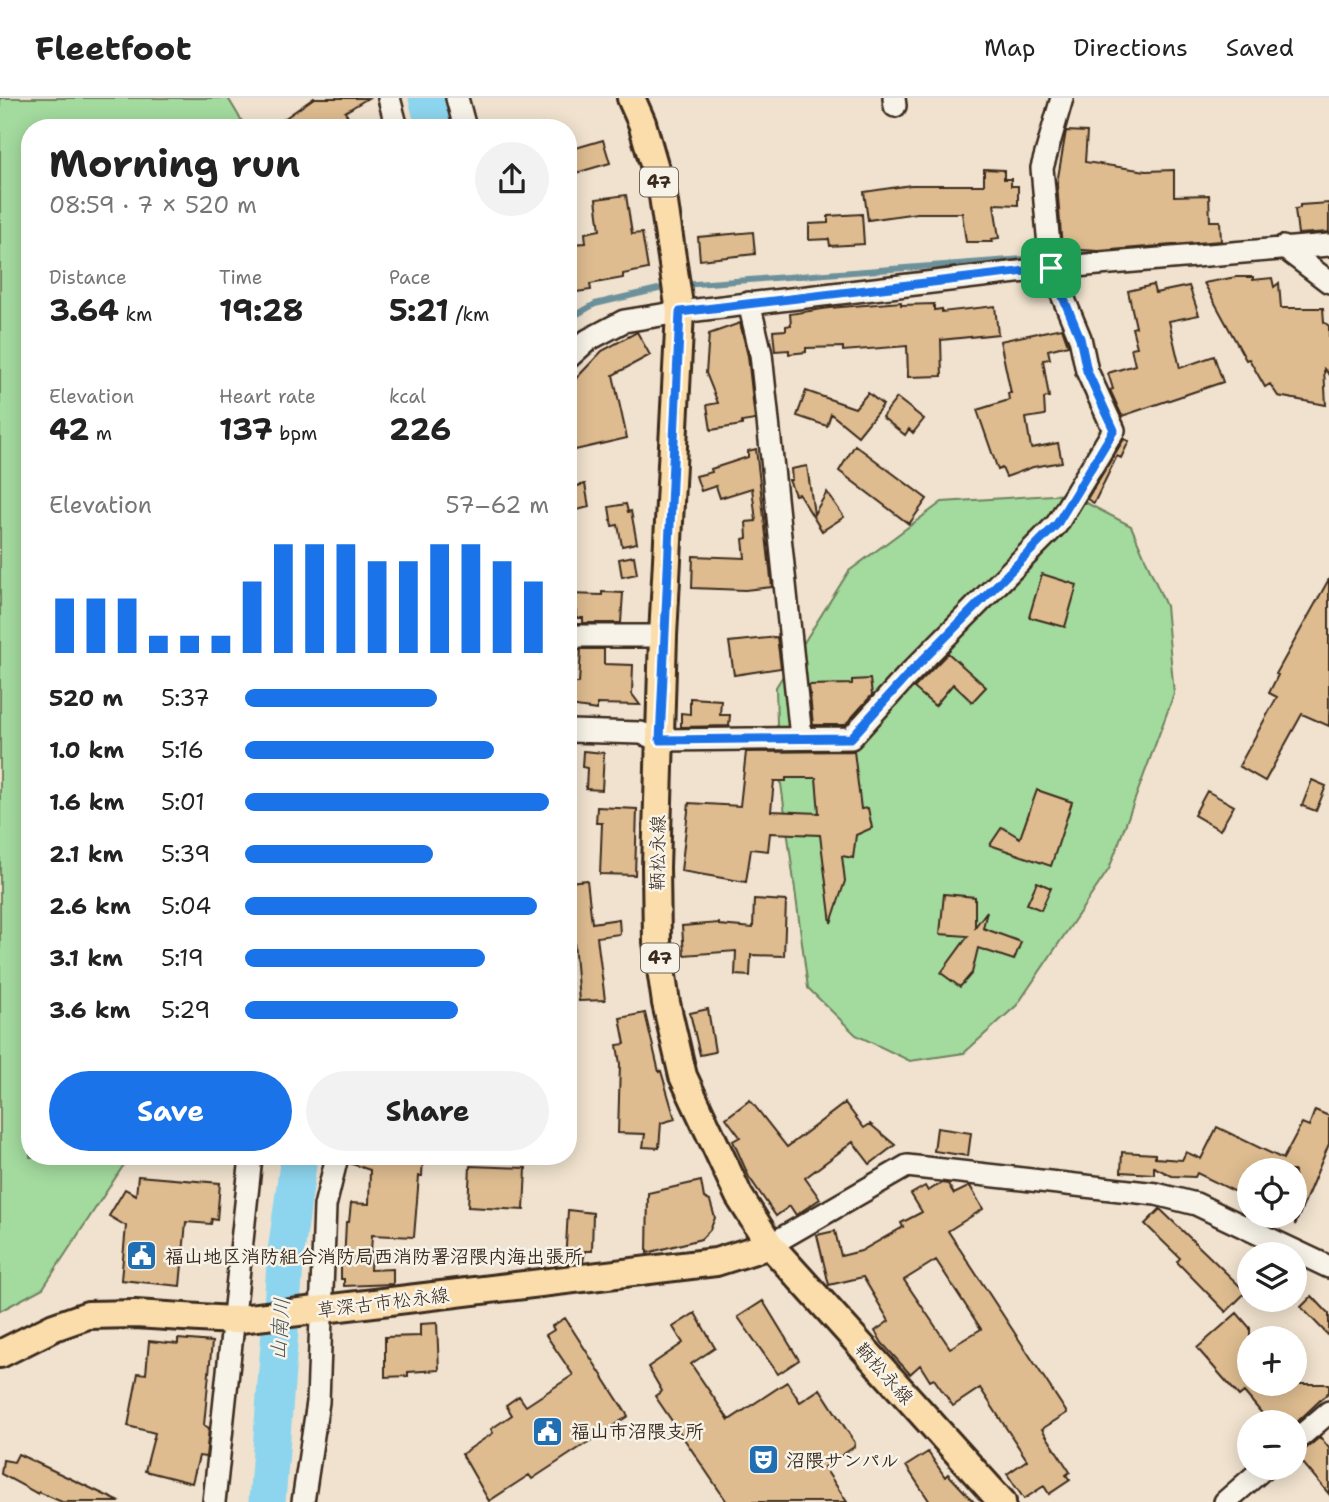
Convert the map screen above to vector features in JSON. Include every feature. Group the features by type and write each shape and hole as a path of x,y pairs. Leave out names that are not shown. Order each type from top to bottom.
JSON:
{"main road":[{"name":"鞆松永線","path":"631,98 642,123 663,196 676,269 679,307 663,636 657,942 666,1003 683,1076 739,1196 770,1245 1002,1502"},
{"name":"草深古市松永線","path":"0,1354 54,1327 88,1315 135,1314 237,1319 716,1262 770,1245"}],"street":[{"path":"389,98 395,119"},
{"path":"457,98 463,119"},
{"path":"577,731 641,733 660,740 851,738 906,677 1057,524 1114,430 1087,371 1080,338 1050,261 1042,168 1062,98"},
{"path":"577,350 588,340 624,321 679,307 749,303 1050,261 1329,244"},
{"path":"1283,247 1329,282"},
{"path":"749,303 761,354 801,737"},
{"path":"577,636 663,636"},
{"path":"214,1502 237,1319 250,1165"},
{"path":"303,1502 318,1402 312,1310 325,1206 335,1165"},
{"path":"770,1245 907,1166 1156,1194 1196,1204 1329,1267"},
{"path":"1307,1431 1329,1412"},
{"path":"1232,1500 1252,1480"}],"green space":[{"path":"0,98 228,98 241,119 21,119 21,1165 124,1165 43,1288 0,1311"},
{"path":"1069,494 1131,526 1166,606 1174,694 1109,869 1017,1005 964,1053 910,1061 856,1035 808,988 778,761 776,687 849,571 942,502"}],"building":[{"path":"314,98 368,98 345,112 349,119 284,119"},
{"path":"1066,131 1087,132 1085,162 1146,171 1174,170 1174,196 1209,195 1210,221 1220,221 1221,241 1099,251 1062,249 1057,183"},
{"path":"603,140 610,163 577,173 577,148"},
{"path":"984,169 1004,170 1004,179 1011,179 1011,186 1018,186 1018,205 994,204 999,238 991,239 992,242 966,242 962,213 917,213 868,220 864,192 911,185 984,185"},
{"path":"626,195 632,234 642,233 648,269 623,274 623,278 590,284 591,290 577,292 577,244 586,243 585,233 600,230 596,199"},
{"path":"1329,203 1329,232 1298,234 1295,209 1300,208 1300,205"},
{"path":"862,214 864,244 830,246 829,239 809,240 809,224 828,223 828,216"},
{"path":"753,232 755,254 700,260 698,237"},
{"path":"1253,277 1253,280 1272,278 1274,287 1279,283 1281,308 1323,308 1324,322 1329,326 1329,374 1324,369 1326,405 1278,396 1270,384 1265,387 1249,359 1246,360 1204,283"},
{"path":"1153,285 1155,293 1189,286 1199,315 1169,321 1180,368 1214,356 1223,382 1122,416 1110,390 1113,389 1108,373 1135,365 1131,348 1137,347 1132,328 1136,327 1128,291"},
{"path":"901,302 901,305 934,304 934,310 942,309 942,312 995,306 998,334 941,340 942,376 908,377 907,346 843,351 843,347 806,348 806,352 789,354 789,350 775,351 773,331 786,330 786,326 791,325 790,314"},
{"path":"740,323 748,356 755,420 711,430 707,405 718,403 706,373 709,334"},
{"path":"1062,328 1068,345 1048,350 1050,359 1043,360 1049,397 1044,398 1045,415 1026,418 1031,448 1058,443 1062,462 1033,467 1006,477 1002,468 998,470 977,410 1009,400 1008,393 1011,393 1000,341"},
{"path":"637,332 650,355 613,375 627,438 577,450 577,378 602,351"},
{"path":"806,391 855,408 868,393 883,405 858,436 831,414 827,426 797,416"},
{"path":"897,398 924,419 913,433 909,429 905,435 882,417"},
{"path":"1124,439 1129,441 1121,458 1117,456 1094,503 1087,499"},
{"path":"855,445 927,499 909,524 839,471"},
{"path":"756,449 772,587 745,590 692,588 693,556 745,558 743,539 747,538 746,522 756,521 752,488 720,498 716,486 701,491 696,476 748,457 748,451"},
{"path":"807,466 814,514 827,492 844,517 822,531 799,494 795,495 789,480 792,480 791,469"},
{"path":"585,484 589,507 577,510 577,486"},
{"path":"626,504 628,512 631,511 637,543 622,546 618,525 612,526 609,507"},
{"path":"634,556 637,574 622,577 619,559"},
{"path":"1042,574 1077,585 1065,627 1029,617"},
{"path":"1329,579 1329,726 1302,714 1265,781 1239,766 1277,697 1269,693 1278,675 1276,674"},
{"path":"602,592 623,593 621,623 583,623 583,618 577,618 577,594 602,595"},
{"path":"777,637 781,668 734,675 729,642"},
{"path":"581,649 604,649 604,664 633,665 632,694 640,705 597,704 597,710 577,707"},
{"path":"948,653 986,687 972,702 953,684 935,706 914,688"},
{"path":"870,679 872,695 845,725 813,725 809,685 852,684 852,680"},
{"path":"690,698 721,700 720,715 730,715 729,726 681,727 681,713 690,714"},
{"path":"583,751 604,753 602,790 586,789 587,768 582,767"},
{"path":"854,751 861,809 868,808 872,828 856,835 853,858 842,856 845,881 831,923 820,835 770,833 768,851 751,849 746,882 681,871 689,803 740,806 746,752","holes":["786,778 816,778 819,813 771,811 774,781 786,781"]},
{"path":"1312,780 1326,786 1316,811 1302,806"},
{"path":"1037,790 1072,802 1051,866 990,845 1002,827 1020,838"},
{"path":"1207,791 1234,806 1220,830 1194,815"},
{"path":"597,807 637,809 635,875 600,874 602,823 596,823"},
{"path":"587,880 592,923 619,919 620,934 597,937 605,1000 579,1001 577,881"},
{"path":"1037,882 1051,888 1041,910 1027,904"},
{"path":"944,894 975,897 975,927 987,911 983,928 1021,942 1014,960 978,948 972,973 960,987 941,973 968,936 940,934"},
{"path":"754,899 786,901 784,956 751,955 750,976 735,975 736,951 684,955 682,926 719,923 753,928"},
{"path":"708,1009 715,1052 700,1055 690,1013"},
{"path":"645,1013 659,1072 661,1071 675,1119 661,1123 659,1148 643,1147 645,1134 618,1133 620,1064 617,1045 625,1044 620,1018"},
{"path":"750,1100 787,1147 845,1103 864,1128 870,1124 895,1145 870,1164 853,1142 805,1178 820,1199 796,1215 790,1206 776,1216 749,1177 733,1141 740,1137 726,1118"},
{"path":"1315,1110 1329,1116 1329,1144 1307,1196 1307,1158 1284,1158 1302,1123 1309,1126"},
{"path":"1217,1127 1281,1158 1237,1158 1237,1193 1197,1173 1195,1177 1172,1176 1154,1167 1154,1174 1121,1172 1122,1152 1155,1154 1155,1158 1182,1160 1186,1152 1201,1159"},
{"path":"937,1128 971,1133 968,1156 934,1151"},
{"path":"355,1165 423,1165 422,1176 419,1176 414,1237 372,1235 370,1270 393,1269 393,1284 344,1286 341,1263 344,1263 346,1222 349,1222 351,1203 369,1204 370,1170"},
{"path":"470,1166 526,1168 524,1210 468,1207"},
{"path":"138,1176 220,1183 217,1220 212,1219 211,1224 186,1222 180,1286 121,1280 126,1226 109,1216 125,1189 136,1195"},
{"path":"701,1181 704,1198 710,1201 715,1218 710,1230 701,1239 647,1253 648,1193"},
{"path":"941,1183 948,1184 954,1194 970,1186 983,1209 948,1231 1067,1413 1042,1429 1070,1472 1066,1475 1070,1480 1049,1494 1044,1486 1024,1499 1007,1474 1027,1460 980,1388 953,1406 934,1379 930,1381 920,1365 910,1374 882,1343 875,1331 889,1321 863,1277 829,1285 817,1235 835,1231 841,1256 861,1251 903,1227 901,1223 922,1212 911,1194 925,1186 928,1191","holes":["936,1260 981,1329 950,1348 904,1280"]},
{"path":"1160,1209 1237,1283 1237,1301 1226,1312 1177,1262 1180,1258 1145,1224"},
{"path":"568,1210 593,1213 592,1251 585,1251 583,1262 565,1264"},
{"path":"1312,1296 1329,1314 1329,1336 1306,1312 1307,1301"},
{"path":"763,1301 799,1360 778,1374 738,1317"},
{"path":"695,1313 715,1348 691,1364 729,1420 787,1382 800,1402 820,1389 855,1443 854,1447 824,1467 847,1502 727,1502 655,1396 662,1391 648,1367 683,1343 673,1327"},
{"path":"1237,1313 1248,1326 1237,1326 1237,1394 1197,1348"},
{"name":"福山市沼隈支所","path":"565,1318 628,1416 532,1479 529,1475 489,1501 462,1454 493,1433 491,1429 512,1415 506,1405 519,1396 526,1406 573,1375 546,1335 554,1330 552,1326"},
{"path":"437,1323 439,1370 385,1377 385,1337 420,1336 420,1324"},
{"path":"178,1339 212,1342 204,1425 209,1428 206,1457 199,1456 192,1483 145,1471 155,1433 128,1426 138,1373 146,1374 149,1341 178,1344"},
{"path":"1307,1384 1329,1384 1329,1392 1307,1413 1307,1410 1259,1410 1247,1396 1307,1396"},
{"path":"1320,1437 1329,1448 1329,1494 1307,1468 1307,1448"},
{"path":"928,1452 945,1477 948,1474 974,1502 930,1502 906,1466"},
{"path":"18,1454 120,1502 62,1502 39,1492 38,1494 1,1474 3,1460 14,1462"}],"waterway":[{"name":"山南川","path":"427,98 433,119"},
{"path":"682,285 1142,250"},
{"path":"577,314 595,304 671,286"},
{"name":"山南川","path":"267,1502 286,1252 298,1165"}],"place":[{"name":"福山地区消防組合消防局西消防署沼隈内海出張所","path":"142,1256"},
{"name":"福山市沼隈支所","path":"548,1431"},
{"name":"沼隈サンパル","path":"763,1460"}],"route":[{"path":"1051,268 1080,338 1087,371 1114,430 1057,524 906,677 851,738 660,740 680,312 1051,268"}]}
